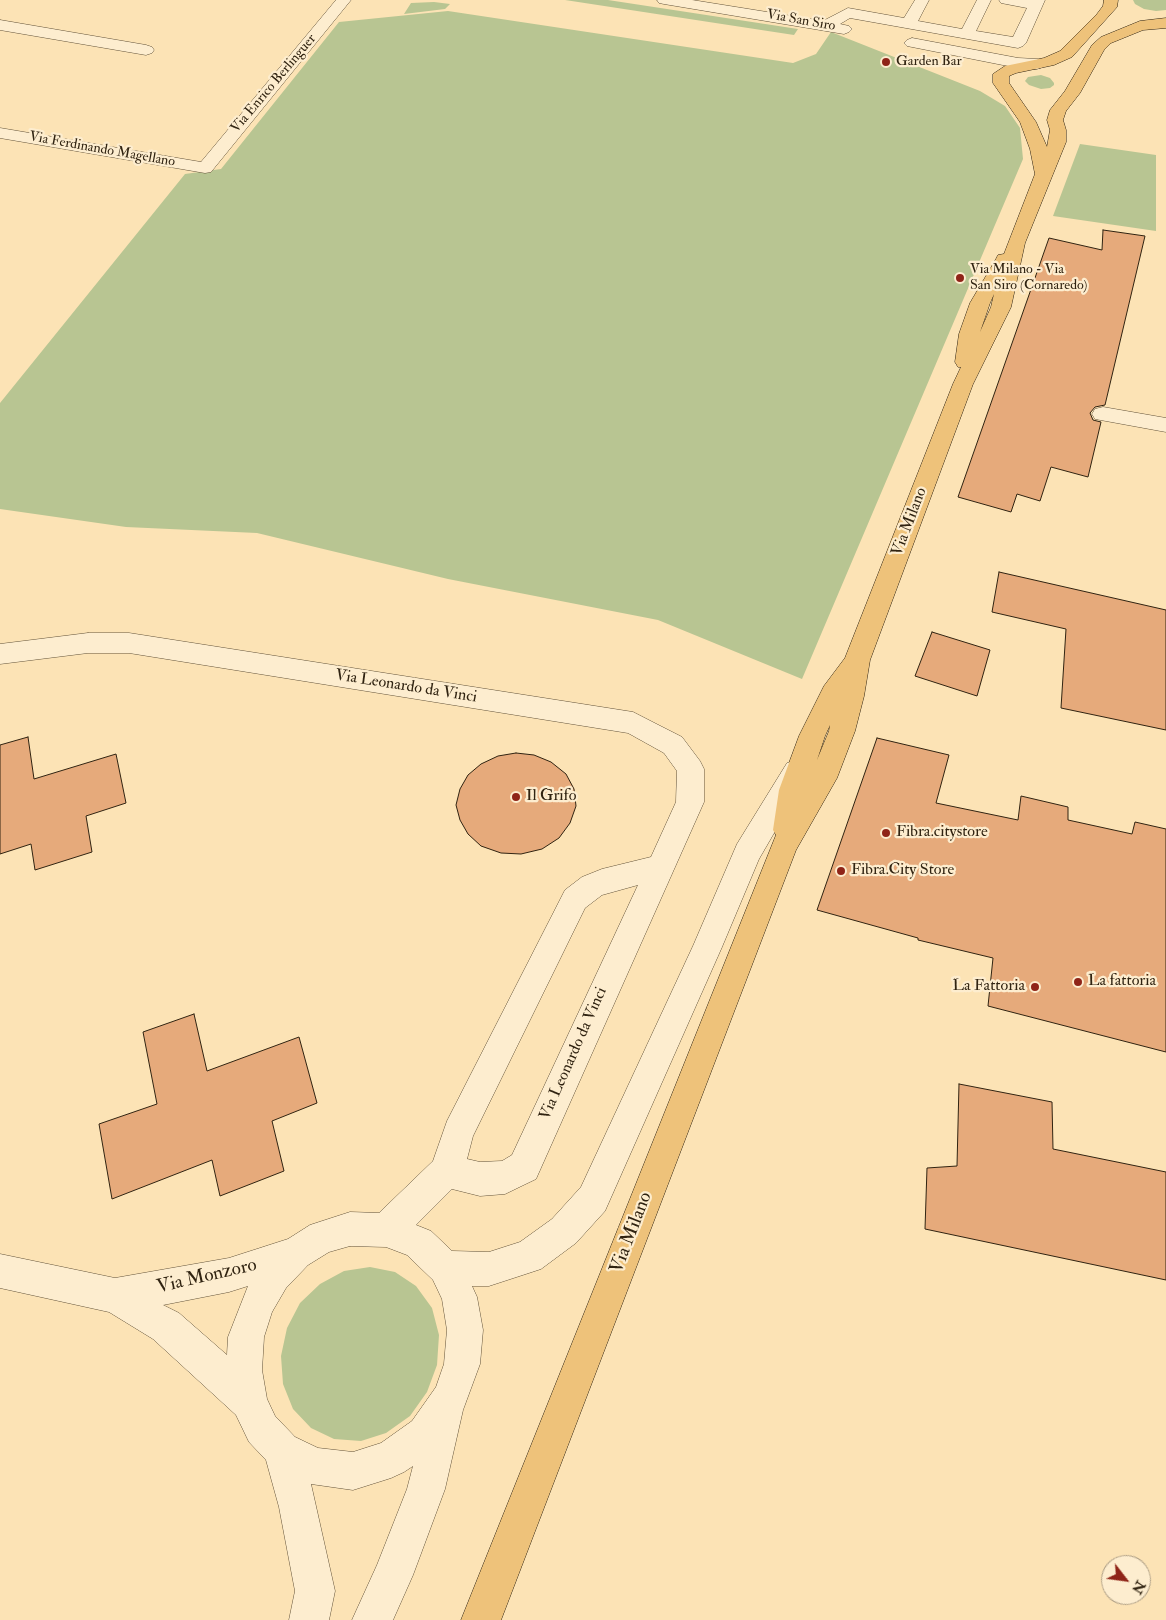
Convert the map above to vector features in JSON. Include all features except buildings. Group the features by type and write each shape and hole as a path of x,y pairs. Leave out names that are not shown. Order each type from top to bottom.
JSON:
{"main road":[{"path":"1044,174 1039,149 1028,122 1000,80 1004,72 1056,59 1071,50 1108,10 1110,1 1126,14 1165,22"},
{"name":"Via Milano","path":"481,1620 784,846 823,778 842,731 851,696 857,660 963,384 995,322 1008,282 1016,243 1057,142 1056,114 1072,93 1098,48 1106,40 1118,33 1140,26 1165,22"},
{"path":"1004,87 1016,95 1038,100 1062,98 1072,93"},
{"name":"Via Milano","path":"784,846 793,790 800,766 833,693 857,660"}],"street":[{"name":"Via Enrico Berlinguer","path":"205,168 344,0"},
{"name":"Via San Siro","path":"664,0 827,25 860,32"},
{"path":"827,25 848,13 860,0"},
{"path":"909,24 922,0"},
{"path":"967,34 984,0"},
{"path":"848,13 1018,43 1037,3 1006,0"},
{"path":"0,25 146,50"},
{"path":"968,69 893,40 1018,63 1036,64"},
{"path":"986,76 1004,87"},
{"name":"Via Ferdinando Magellano","path":"0,133 205,168"},
{"path":"1103,414 1166,425"},
{"name":"Via Leonardo da Vinci","path":"0,654 88,643 128,643 633,724 673,745 690,769 690,802 658,868 524,1166 505,1177 480,1179 447,1171"},
{"path":"445,1268 489,1269 529,1257 564,1232 592,1199 606,1173 691,983 746,853 800,766"},
{"path":"386,1230 447,1171 458,1132 575,899 592,886 612,878 658,868"},
{"path":"372,1620 393,1575 426,1489 450,1398 462,1364 465,1330 459,1296 445,1268 419,1243 386,1230 350,1229 322,1237 296,1252 274,1276 261,1297 246,1337 244,1370 250,1402 262,1429 282,1450 315,1467 354,1471 391,1459 425,1434 450,1398"},
{"name":"Via Monzoro","path":"115,1296 229,1275 296,1252"},
{"name":"Via Monzoro","path":"0,1271 115,1296 166,1326 250,1402"},
{"path":"282,1450 298,1506 315,1591 309,1620"}],"green space":[{"path":"565,0 608,0 798,29 794,35"},
{"path":"1133,0 1166,0 1166,10 1144,9 1135,4"},
{"path":"434,2 450,4 445,9 404,14 411,3"},
{"path":"448,11 793,63 816,54 831,32 980,91 1005,106 1020,128 1023,159 802,679 658,620 448,579 257,533 126,527 0,509 0,403 185,174 221,169 339,22"},
{"path":"1041,75 1050,78 1054,85 1050,88 1041,89 1029,85 1025,81 1028,77"},
{"path":"1080,144 1156,155 1156,231 1053,216"},
{"path":"370,1267 395,1272 416,1286 432,1308 439,1335 437,1365 427,1392 410,1416 386,1433 361,1441 334,1439 311,1428 293,1409 283,1384 281,1356 287,1328 300,1303 320,1284 344,1271"}],"place":[{"name":"Garden Bar","path":"886,62"},
{"name":"Via Milano - Via San Siro (Cornaredo)","path":"960,278"},
{"name":"Il Grifo","path":"516,797"},
{"name":"Fibra.citystore","path":"886,833"},
{"name":"Fibra.City Store","path":"841,871"},
{"name":"La fattoria","path":"1078,982"},
{"name":"La Fattoria","path":"1035,987"}]}
